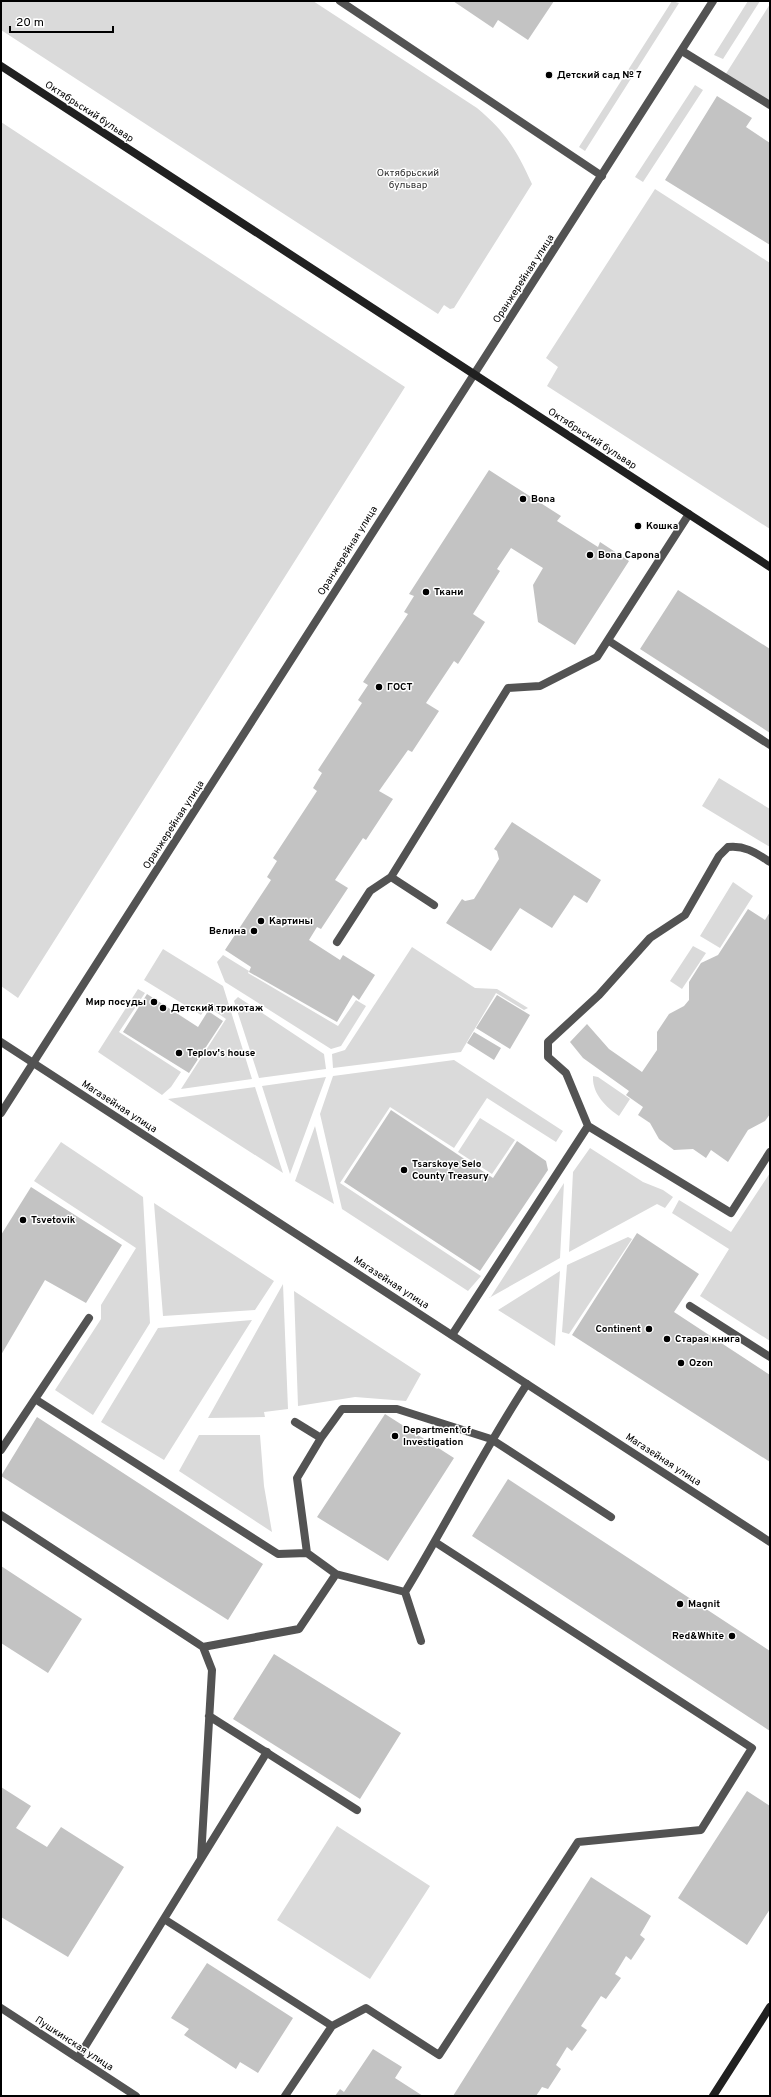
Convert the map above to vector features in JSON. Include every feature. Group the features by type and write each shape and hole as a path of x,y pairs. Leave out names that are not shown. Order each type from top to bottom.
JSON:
{"main road":[{"name":"Октябрьский бульвар","path":"1,66 770,567"},
{"path":"713,2096 770,2007"}],"street":[{"path":"340,1 602,176"},
{"name":"Оранжерейная улица","path":"1,1113 434,434 475,375 712,2"},
{"path":"682,51 770,105"},
{"path":"337,942 370,891 391,877 508,688 540,686 597,657 689,514"},
{"path":"609,640 770,745"},
{"path":"770,862 748,848 738,846 728,847 719,856 685,915 650,938 599,995 548,1042 548,1057 566,1073 588,1126 731,1213 770,1152"},
{"path":"391,877 434,905"},
{"name":"Магазейная улица","path":"1,1042 770,1542"},
{"path":"452,1335 588,1126"},
{"path":"690,1306 770,1357"},
{"path":"1,1450 89,1318"},
{"path":"405,1592 435,1542 491,1439 527,1384"},
{"path":"35,1399 278,1554 307,1553 336,1574 405,1592"},
{"path":"307,1553 297,1478 321,1438 342,1409 397,1409 491,1439 611,1517"},
{"path":"295,1422 321,1438"},
{"path":"1,1515 203,1647 212,1670 201,1858"},
{"path":"285,2096 332,2026 366,2008 439,2055 578,1842 701,1830 752,1748 435,1542"},
{"path":"203,1647 299,1629 336,1574"},
{"path":"405,1592 422,1641"},
{"path":"209,1716 357,1810"},
{"path":"78,2058 266,1752"},
{"path":"164,1919 332,2026"},
{"name":"Пушкинская улица","path":"1,2008 136,2096"}],"green space":[{"name":"Октябрьский бульвар","path":"1,1 313,1 477,108 496,125 510,143 532,184 454,308 450,309 444,305 438,314 1,30"},
{"path":"672,1 679,3 585,151 579,147"},
{"path":"748,1 760,1 723,59 714,55"},
{"path":"770,4 770,109 722,80"},
{"path":"695,85 703,90 643,182 635,177"},
{"path":"1,122 405,387 18,998 1,986"},
{"path":"655,189 770,263 770,529 547,386 558,367 546,358"},
{"path":"719,778 770,809 770,847 702,806"},
{"path":"733,882 753,896 720,948 700,936"},
{"path":"693,946 706,953 682,989 670,981"},
{"path":"412,947 475,988 497,989 528,1008 524,1010 496,993 461,1052 333,1068 332,1054 345,1050"},
{"path":"163,949 223,986 252,1079 181,1089 226,1019 207,1006 201,1015 144,980"},
{"path":"223,955 249,971 248,973 338,1026 356,1000 366,1006 341,1046 331,1049 225,982 217,962"},
{"path":"138,989 145,993 119,1032 181,1072 171,1087 162,1095 98,1052"},
{"path":"238,997 324,1054 326,1069 259,1078 234,1001"},
{"path":"454,1060 563,1131 556,1142 487,1098 454,1148 390,1107 340,1183 481,1276 468,1291 342,1209 320,1114 333,1076"},
{"path":"593,1076 598,1077 630,1099 619,1116 605,1104 597,1094 593,1083"},
{"path":"326,1077 290,1174 262,1086"},
{"path":"255,1087 283,1173 168,1099"},
{"path":"480,1118 515,1140 492,1174 458,1152"},
{"path":"315,1126 334,1204 295,1181"},
{"path":"61,1142 143,1197 150,1323 93,1415 55,1390 101,1319 101,1305 136,1248 34,1181"},
{"path":"590,1148 643,1182 663,1190 673,1197 665,1208 657,1204 569,1252 573,1172"},
{"path":"770,1173 770,1341 700,1296 729,1249 672,1213 679,1200 731,1232"},
{"path":"564,1183 560,1258 491,1297"},
{"path":"154,1203 274,1281 255,1310 163,1316"},
{"path":"628,1237 632,1239 569,1334 562,1332 567,1265"},
{"path":"560,1271 555,1346 498,1310"},
{"path":"283,1284 288,1409 264,1412 265,1417 208,1418"},
{"path":"294,1291 421,1374 406,1401 355,1397 298,1406"},
{"path":"252,1320 164,1460 101,1422 158,1328"},
{"path":"199,1435 260,1435 264,1486 272,1532 179,1471"},
{"path":"337,1826 430,1886 370,1979 277,1920"}],"building":[{"path":"453,1 554,1 528,40 498,20 493,28"},
{"path":"717,96 752,118 746,127 770,143 770,245 665,180"},
{"path":"489,470 561,516 557,521 598,547 600,542 629,561 575,645 538,622 533,585 543,568 511,548 497,569 500,571 473,614 485,622 458,664 454,661 426,703 439,711 412,752 408,750 379,791 393,799 366,840 363,838 335,880 348,888 321,929 317,927 309,940 340,960 343,955 375,975 359,1000 353,995 337,1022 249,972 251,967 225,950 271,880 267,877 277,861 273,858 317,791 313,788 322,773 318,770 362,703 358,700 368,685 363,682 408,614 404,612 414,596 409,594"},
{"path":"678,590 770,649 770,733 640,649"},
{"path":"512,822 601,880 587,903 574,895 552,928 520,908 491,951 446,923 462,899 465,901 474,899 499,859 497,851 494,849"},
{"path":"748,909 765,920 770,912 770,1114 765,1121 748,1130 728,1162 711,1150 706,1158 693,1149 674,1150 659,1139 650,1123 638,1115 643,1107 626,1095 629,1091 583,1058 570,1042 587,1024 609,1049 642,1072 657,1050 657,1032 669,1014 684,1006 689,1000 689,982 701,963 718,955"},
{"name":"Teplov's house","path":"147,994 198,1027 208,1011 223,1021 189,1073 123,1032"},
{"path":"497,995 530,1015 510,1049 476,1028"},
{"path":"474,1032 501,1048 494,1060 467,1043"},
{"path":"391,1110 493,1178 517,1141 546,1161 548,1170 480,1271 344,1182"},
{"path":"31,1187 122,1245 86,1303 45,1280 1,1355 1,1235"},
{"path":"637,1233 699,1274 674,1312 770,1375 770,1462 572,1335"},
{"path":"385,1414 454,1458 388,1561 317,1517"},
{"path":"37,1417 263,1564 228,1620 1,1476"},
{"path":"508,1479 770,1651 770,1731 472,1536"},
{"path":"1,1566 82,1619 48,1673 1,1643"},
{"path":"274,1654 401,1733 360,1799 233,1719"},
{"path":"1,1787 31,1806 16,1828 47,1847 61,1827 124,1867 68,1957 1,1917"},
{"path":"747,1791 770,1806 770,1909 747,1945 678,1898"},
{"path":"591,1877 651,1916 640,1935 645,1939 631,1960 626,1956 615,1974 621,1978 606,1999 601,1996 581,2026 587,2030 572,2051 567,2047 556,2065 561,2069 548,2089 542,2087 536,2096 453,2096"},
{"path":"207,1963 293,2018 258,2073 240,2062 236,2069 184,2035 189,2029 171,2018"},
{"path":"373,2049 402,2067 395,2078 423,2096 335,2096 340,2089 344,2092"}],"place":[{"name":"Детский сад № 7","path":"549,75"},
{"name":"Bona","path":"523,499"},
{"name":"Кошка","path":"638,526"},
{"name":"Bona Capona","path":"590,555"},
{"name":"Ткани","path":"426,592"},
{"name":"ГОСТ","path":"379,687"},
{"name":"Картины","path":"261,921"},
{"name":"Велина","path":"254,931"},
{"name":"Мир посуды","path":"154,1002"},
{"name":"Детский трикотаж","path":"163,1008"},
{"name":"Teplov's house","path":"179,1053"},
{"name":"Tsarskoye Selo County Treasury","path":"404,1170"},
{"name":"Tsvetovik","path":"23,1220"},
{"name":"Continent","path":"649,1329"},
{"name":"Старая книга","path":"667,1339"},
{"name":"Ozon","path":"681,1363"},
{"name":"Department of Investigation","path":"395,1436"},
{"name":"Magnit","path":"680,1604"},
{"name":"Red&White","path":"732,1636"}]}
